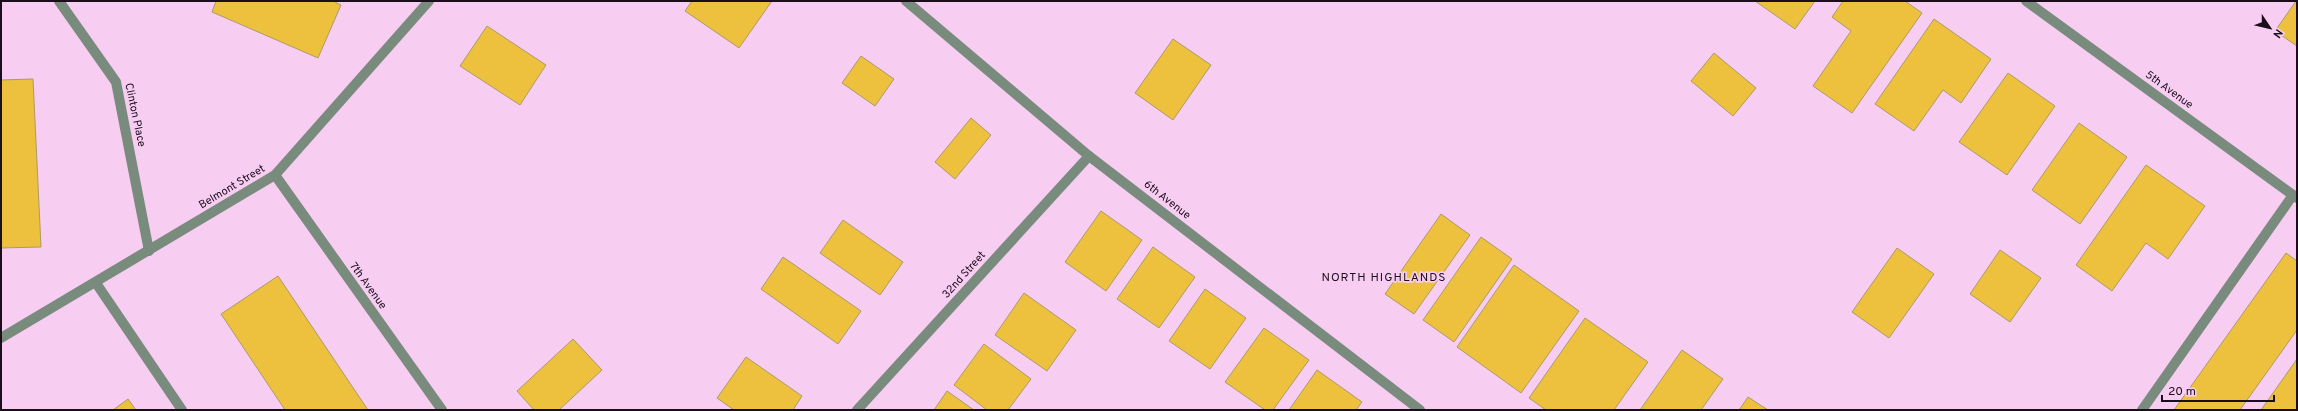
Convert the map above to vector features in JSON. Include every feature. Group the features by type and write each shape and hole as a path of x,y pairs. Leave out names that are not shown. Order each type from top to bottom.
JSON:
{"street":[{"name":"Clinton Place","path":"59,1 116,82 149,251"},
{"name":"Belmont Street","path":"1,338 96,283 274,175 429,1"},
{"name":"6th Avenue","path":"906,1 1089,156 1420,410"},
{"name":"5th Avenue","path":"2026,1 2295,196"},
{"name":"32nd Street","path":"857,410 1089,156"},
{"name":"7th Avenue","path":"274,175 442,410"},
{"path":"2142,410 2295,196"},
{"path":"96,283 182,410"}],"building":[{"path":"216,1 333,1 341,5 318,58 212,12"},
{"path":"692,1 772,1 739,48 685,11"},
{"path":"1755,1 1815,1 1795,29"},
{"path":"1843,1 1905,1 1922,13 1852,113 1813,86 1851,31 1832,17"},
{"path":"2297,1 2297,46 2275,31"},
{"path":"1934,19 1991,59 1961,103 1943,90 1914,131 1875,104"},
{"path":"487,26 546,65 520,105 460,66"},
{"path":"1173,39 1211,65 1173,120 1135,93"},
{"path":"1714,53 1756,88 1733,116 1691,81"},
{"path":"861,56 894,79 875,106 842,83"},
{"path":"2008,73 2055,106 2007,175 1959,142"},
{"path":"33,79 41,247 1,248 1,80"},
{"path":"971,118 991,135 955,179 935,162"},
{"path":"2079,123 2127,157 2080,224 2032,190"},
{"path":"2146,165 2205,206 2168,259 2146,243 2112,291 2076,265"},
{"path":"1101,211 1142,240 1106,291 1065,262"},
{"path":"1441,214 1470,235 1414,314 1385,294"},
{"path":"843,220 903,262 880,295 820,253"},
{"path":"1481,237 1512,259 1454,342 1423,320"},
{"path":"1153,247 1195,277 1159,328 1117,299"},
{"path":"1897,248 1934,274 1889,338 1852,312"},
{"path":"2000,250 2041,278 2010,322 1970,294"},
{"path":"2286,253 2297,261 2297,330 2240,410 2174,410"},
{"path":"783,257 861,311 838,344 761,289"},
{"path":"1514,265 1579,311 1521,393 1457,347"},
{"path":"278,276 368,410 285,410 221,314"},
{"path":"1205,289 1246,318 1210,369 1169,341"},
{"path":"1024,293 1076,330 1047,371 995,335"},
{"path":"1585,318 1648,362 1614,410 1546,410 1529,398"},
{"path":"1264,328 1309,360 1273,410 1265,410 1225,382"},
{"path":"573,339 602,370 559,410 534,410 517,391"},
{"path":"984,344 1031,379 1008,410 987,410 954,385"},
{"path":"1682,350 1723,379 1701,410 1640,410"},
{"path":"746,357 802,396 793,410 734,410 717,398"},
{"path":"2297,359 2297,410 2261,410"},
{"path":"1317,370 1362,402 1356,410 1289,410"},
{"path":"947,391 974,410 934,410"},
{"path":"1748,397 1768,410 1739,410"},
{"path":"128,399 136,410 113,410"}],"district":[{"name":"NORTH HIGHLANDS","path":"1384,278"}]}
